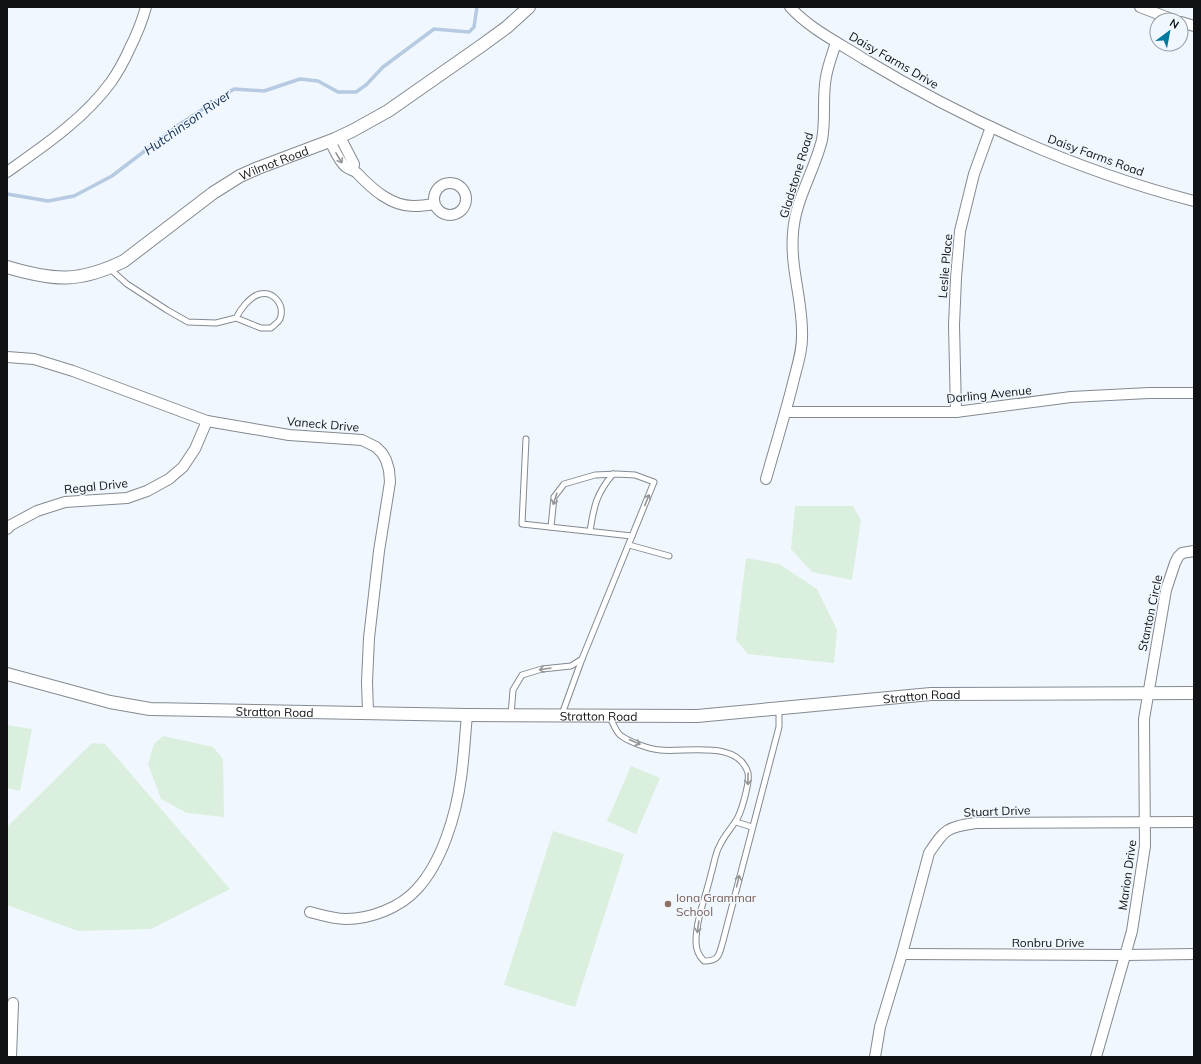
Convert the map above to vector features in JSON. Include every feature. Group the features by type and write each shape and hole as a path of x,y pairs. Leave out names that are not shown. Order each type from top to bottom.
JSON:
{"street":[{"path":"7,172 38,151 68,127 94,103 119,70 139,31 146,7"},
{"name":"Wilmot Road","path":"7,267 34,275 52,278 82,277 109,268 124,261 213,193 240,176 335,139 388,111 507,27 529,7"},
{"name":"Daisy Farms Drive","path":"790,7 808,23 836,42 896,78 991,127"},
{"path":"1140,7 1153,12"},
{"name":"Gladstone Road","path":"766,479 786,412 800,355 802,315 794,274 792,251 794,220 822,141 826,77 836,42"},
{"name":"Daisy Farms Road","path":"991,127 1074,163 1148,188 1194,201"},
{"name":"Leslie Place","path":"956,412 954,325 960,231 974,174 991,127"},
{"path":"335,139 354,164 353,170 370,187 386,198 396,202 416,206 434,204"},
{"name":"Vaneck Drive","path":"7,357 34,359 73,371 207,422 289,435 362,440 376,447 386,460 390,482 379,551 369,638 368,712"},
{"name":"Darling Avenue","path":"786,412 956,412 1071,397 1149,393 1194,393"},
{"name":"Regal Drive","path":"7,529 11,525 37,511 65,502 127,498 147,491 169,479 183,467 195,449 207,422"},
{"name":"Stanton Circle","path":"1147,692 1166,590 1175,563 1182,553 1194,551"},
{"name":"Stratton Road","path":"7,674 110,702 150,709 467,715 697,716 931,694 1194,693"},
{"name":"Marion Drive","path":"1096,1057 1132,931 1144,853 1144,719 1147,692"},
{"path":"310,912 345,919 372,916 391,908 416,890 426,878 445,841 454,813 461,779 467,715"},
{"name":"Stuart Drive","path":"875,1057 880,1027 902,954 929,854 936,842 946,830 955,826 976,824 1194,822"},
{"name":"Ronbru Drive","path":"902,954 1194,954"},
{"path":"11,1057 13,1003"}],"lane":[{"path":"109,268 127,284 166,310 188,322 216,323 236,318 261,328 271,328 279,320 282,311 279,301 268,293 258,294 242,307 236,318"},
{"path":"526,439 522,524 632,536"},
{"path":"551,527 554,497 564,484 595,475 613,474 635,475 654,482 582,660 562,715"},
{"path":"590,532 594,504 603,485 613,474"},
{"path":"629,545 669,556"},
{"path":"511,715 513,690 522,675 542,669 571,666 582,660"},
{"path":"609,716 616,730 621,736 648,748 676,751 712,750 723,752 739,760 748,772 749,780 736,822 730,827 719,846 698,924 696,943 699,956 704,961 712,961 717,958 719,954 779,727 779,709"},
{"path":"736,822 752,827"}],"green space":[{"path":"795,506 853,506 861,520 852,580 812,572 791,549"},
{"path":"746,558 779,564 817,589 837,630 834,663 748,654 736,640"},
{"path":"7,725 32,729 20,791 7,788"},
{"path":"163,736 213,747 223,759 224,817 187,813 161,799 148,764 154,744"},
{"path":"92,743 105,744 230,889 151,929 78,931 7,905 7,827"},
{"path":"631,766 660,778 636,834 607,821"},
{"path":"553,831 624,854 575,1007 504,985"}],"waterway":[{"name":"Hutchinson River","path":"7,194 48,201 74,196 112,176 180,124 234,89 264,91 300,79 318,81 338,92 356,92 366,85 383,67 434,29 469,32 474,27 477,7"}],"place":[{"name":"Iona Grammar School","path":"668,904"}]}
